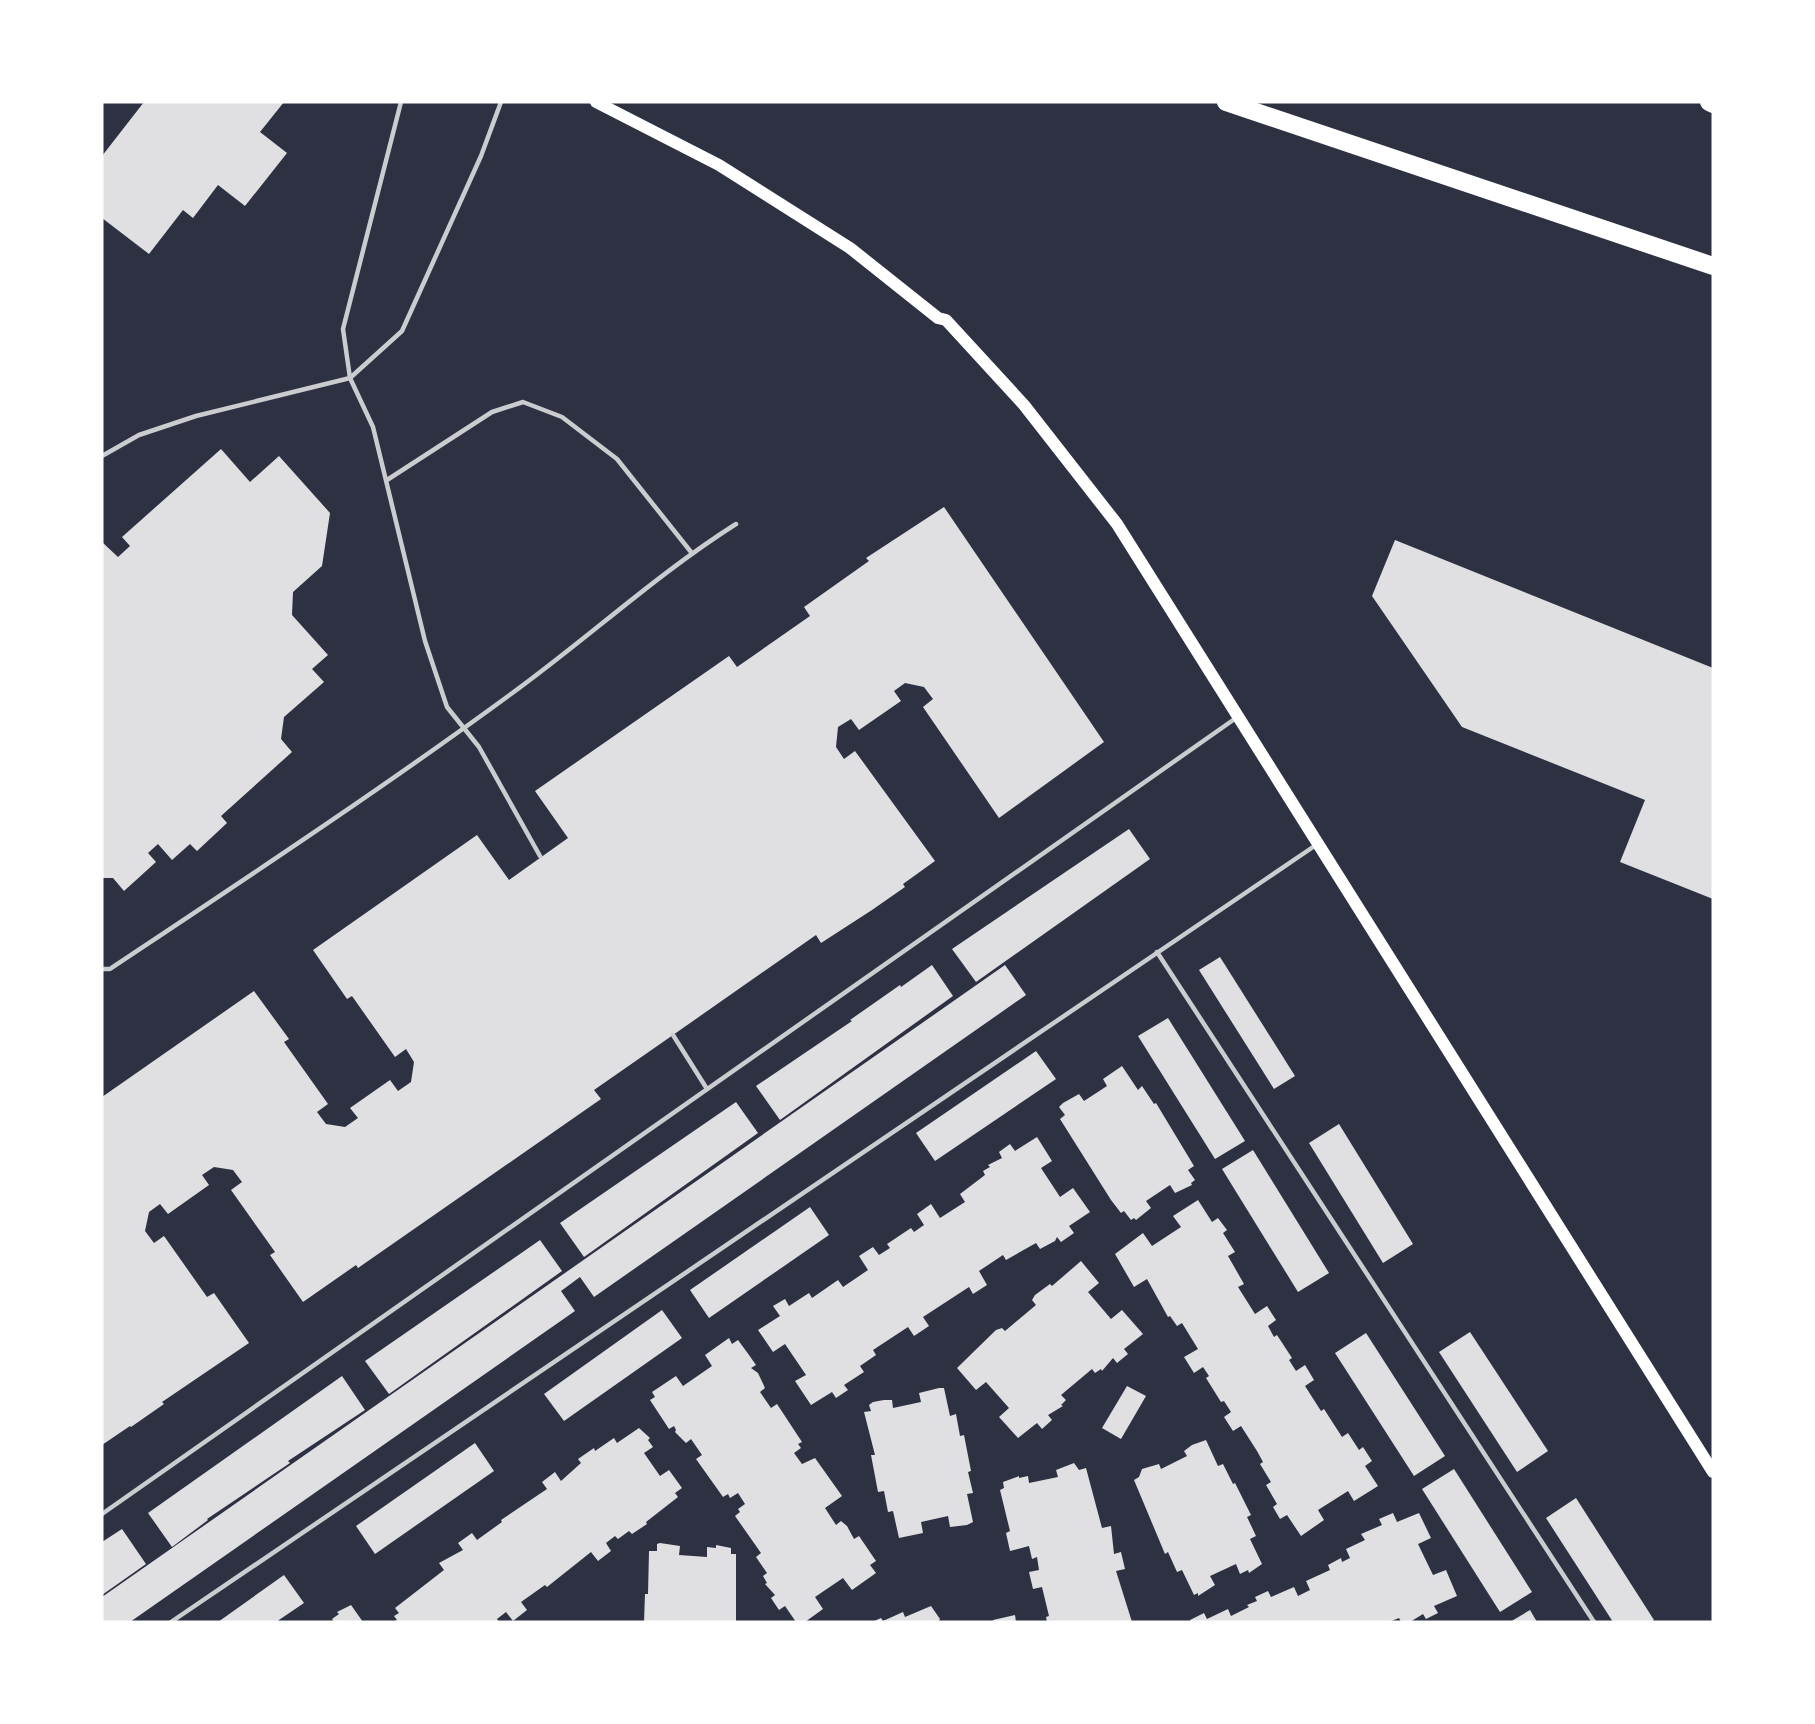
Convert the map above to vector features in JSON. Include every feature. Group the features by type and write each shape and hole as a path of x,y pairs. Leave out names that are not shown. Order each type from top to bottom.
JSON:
{"highway":[{"path":"1227,102 1713,266"},
{"path":"1708,102 1713,104"}],"main road":[{"path":"596,102 729,172 850,248 938,318 946,320 1024,405 1117,524 1713,1472"}],"lane":[{"path":"401,102 343,329 350,378 373,427 425,641 447,707 479,747 540,856"},
{"path":"102,456 139,435 196,416 350,378 402,331 481,156 501,102"},
{"path":"387,480 492,412 523,402 562,417 617,459 691,552"},
{"path":"102,969 110,969 464,728 565,655 691,552 736,524"},
{"path":"102,1514 1238,716"},
{"path":"171,1622 1318,843"},
{"path":"1156,952 1594,1622"},
{"path":"673,1035 707,1089"}],"building":[{"path":"144,102 284,102 260,132 287,153 245,206 218,185 193,218 183,210 149,254 102,218 102,156"},
{"path":"221,449 250,482 279,456 330,513 322,566 293,592 292,615 328,655 312,669 324,682 284,717 281,739 292,752 221,816 227,823 197,851 190,844 172,860 158,844 148,853 156,862 124,891 113,878 102,878 102,542 118,557 130,546 122,537"},
{"path":"944,507 1104,742 999,818 923,707 933,699 924,687 905,683 894,691 901,701 859,730 851,719 838,727 836,747 844,759 855,751 935,861 903,884 905,887 821,943 816,935 594,1090 601,1099 358,1268 356,1265 303,1302 270,1255 275,1252 231,1190 242,1182 233,1170 214,1167 202,1175 209,1185 168,1214 160,1204 149,1212 145,1231 154,1243 164,1236 207,1297 214,1293 249,1343 102,1445 102,1097 254,991 289,1039 284,1042 328,1104 317,1112 326,1124 345,1127 358,1118 350,1108 390,1080 398,1091 411,1082 414,1062 406,1049 395,1057 352,996 347,999 313,950 477,835 509,880 568,838 535,791 729,656 737,667 810,616 804,607 869,561 866,558"},
{"path":"1395,540 1713,668 1713,899 1620,862 1645,800 1462,727 1372,596"},
{"path":"1129,829 1150,859 976,982 952,949"},
{"path":"1220,957 1295,1076 1274,1089 1199,970"},
{"path":"932,965 953,996 780,1120 756,1086"},
{"path":"1005,965 1026,995 594,1297 580,1277 561,1291 575,1311 130,1622 102,1622 102,1597"},
{"path":"1168,1018 1245,1141 1215,1159 1138,1036"},
{"path":"1036,1051 1056,1079 935,1161 916,1133"},
{"path":"1122,1066 1138,1090 1142,1086 1154,1104 1156,1103 1194,1166 1188,1170 1195,1180 1191,1183 1192,1185 1175,1193 1170,1185 1146,1201 1151,1208 1136,1220 1134,1218 1131,1220 1124,1211 1121,1213 1111,1200 1060,1119 1065,1115 1059,1107 1063,1103 1079,1094 1084,1101 1107,1086 1103,1079"},
{"path":"736,1102 758,1133 584,1257 560,1223"},
{"path":"1339,1124 1413,1244 1383,1263 1309,1143"},
{"path":"1037,1137 1052,1161 1041,1168 1060,1197 1073,1188 1090,1212 1069,1226 1074,1233 1061,1242 1057,1237 1055,1241 1040,1249 1036,1243 1006,1260 1003,1255 979,1271 987,1285 973,1294 969,1287 923,1317 929,1326 914,1336 908,1327 873,1350 876,1355 860,1366 864,1372 844,1385 848,1390 836,1398 832,1392 811,1405 795,1381 806,1375 785,1344 773,1352 758,1330 780,1316 773,1306 785,1299 789,1306 809,1293 812,1298 838,1280 843,1287 868,1270 859,1256 873,1247 879,1255 890,1248 887,1244 911,1228 914,1232 924,1225 917,1214 931,1204 940,1218 965,1202 960,1194 985,1175 983,1171 990,1167 988,1165 1002,1158 999,1152 1010,1144 1015,1151"},
{"path":"1253,1150 1329,1273 1298,1292 1222,1169"},
{"path":"1198,1200 1212,1222 1218,1218 1227,1230 1223,1233 1235,1252 1228,1256 1244,1284 1238,1287 1255,1314 1267,1306 1276,1320 1268,1326 1292,1358 1289,1360 1296,1371 1305,1365 1314,1380 1305,1386 1321,1411 1324,1409 1342,1437 1348,1433 1359,1450 1363,1447 1372,1461 1365,1466 1378,1486 1354,1501 1348,1491 1318,1510 1324,1520 1301,1536 1287,1515 1280,1519 1273,1507 1277,1504 1266,1485 1271,1482 1260,1464 1263,1462 1241,1426 1233,1431 1224,1417 1231,1412 1224,1401 1221,1402 1206,1378 1209,1376 1203,1367 1194,1373 1184,1357 1198,1349 1182,1323 1177,1326 1170,1316 1168,1317 1147,1279 1134,1287 1115,1254 1143,1233 1152,1246 1181,1227 1173,1216"},
{"path":"810,1207 829,1235 709,1318 690,1290"},
{"path":"540,1240 562,1271 389,1394 365,1361"},
{"path":"1081,1261 1099,1283 1088,1292 1111,1319 1122,1310 1143,1334 1124,1349 1128,1354 1117,1363 1113,1358 1102,1371 1101,1369 1095,1373 1092,1369 1061,1395 1066,1400 1061,1405 1063,1406 1048,1415 1052,1420 1042,1429 1037,1423 1018,1438 999,1417 1009,1408 986,1382 976,1390 957,1368 996,1330 1002,1328 1005,1331 1036,1305 1032,1300 1035,1295 1050,1284 1052,1286"},
{"path":"662,1310 682,1338 564,1421 544,1394"},
{"path":"1470,1332 1548,1451 1517,1472 1439,1352"},
{"path":"1366,1333 1445,1456 1414,1476 1335,1353"},
{"path":"729,1338 732,1344 738,1340 749,1355 756,1365 751,1368 758,1373 765,1388 760,1392 771,1408 777,1404 802,1442 798,1444 801,1448 794,1453 802,1464 815,1458 842,1496 825,1508 836,1525 841,1521 847,1526 854,1539 859,1536 876,1561 870,1565 876,1573 852,1590 843,1578 815,1597 823,1609 805,1622 796,1622 785,1606 779,1610 771,1598 775,1595 765,1584 767,1583 763,1576 767,1573 756,1557 761,1553 735,1516 740,1512 738,1509 745,1504 738,1493 730,1498 728,1494 723,1497 696,1459 702,1455 691,1439 686,1443 675,1432 674,1426 669,1429 650,1400 655,1397 652,1392 676,1376 683,1386 712,1366 705,1355"},
{"path":"342,1376 365,1410 288,1461 290,1463 207,1519 172,1547 148,1513"},
{"path":"1127,1386 1146,1396 1121,1439 1102,1428"},
{"path":"944,1388 950,1416 956,1414 960,1436 964,1435 971,1471 968,1472 973,1493 967,1494 973,1522 950,1527 948,1516 921,1522 923,1533 899,1538 893,1511 888,1512 884,1491 878,1492 871,1455 875,1455 864,1412 871,1411 869,1405 873,1402 884,1400 892,1400 893,1408 921,1402 919,1393"},
{"path":"639,1428 650,1438 648,1440 653,1447 644,1453 660,1476 669,1470 682,1488 675,1493 678,1497 646,1522 647,1524 632,1534 629,1531 618,1539 615,1536 606,1543 611,1551 598,1561 591,1552 547,1587 545,1585 521,1602 527,1610 513,1621 506,1612 497,1619 499,1622 393,1622 397,1620 394,1616 399,1613 395,1608 444,1570 439,1563 463,1550 458,1543 472,1533 477,1540 502,1522 501,1520 547,1489 542,1482 555,1472 561,1481 581,1463 578,1459 594,1448 595,1451 614,1438 617,1443"},
{"path":"1206,1440 1218,1466 1223,1464 1251,1515 1247,1517 1256,1536 1250,1539 1262,1564 1249,1573 1248,1570 1240,1574 1236,1564 1210,1576 1215,1585 1198,1596 1198,1593 1194,1595 1182,1570 1177,1572 1168,1552 1165,1554 1134,1480 1139,1477 1142,1469 1159,1464 1161,1469 1187,1456 1184,1451 1192,1445"},
{"path":"475,1443 494,1471 375,1554 356,1526"},
{"path":"1074,1463 1079,1470 1086,1468 1102,1528 1111,1526 1114,1554 1121,1552 1125,1569 1116,1571 1132,1622 1047,1622 1046,1617 1049,1616 1042,1587 1033,1589 1029,1572 1039,1570 1037,1557 1032,1559 1029,1546 1010,1551 1006,1533 1010,1531 1000,1490 1004,1488 1003,1482 1019,1476 1019,1478 1028,1476 1029,1483 1058,1477 1056,1470"},
{"path":"1454,1469 1532,1592 1500,1612 1422,1489"},
{"path":"1576,1498 1654,1620 1651,1622 1613,1622 1546,1518"},
{"path":"1393,1513 1397,1522 1419,1513 1431,1538 1418,1544 1433,1575 1446,1570 1457,1596 1434,1606 1438,1613 1426,1619 1423,1614 1410,1622 1401,1622 1399,1618 1389,1622 1191,1622 1190,1620 1204,1613 1207,1619 1228,1609 1231,1616 1249,1607 1247,1605 1257,1601 1255,1597 1268,1591 1271,1597 1294,1587 1298,1596 1310,1590 1306,1581 1330,1570 1328,1565 1341,1558 1342,1562 1350,1558 1346,1549 1365,1540 1361,1534 1382,1525 1379,1519"},
{"path":"122,1529 146,1564 102,1595 102,1542"},
{"path":"657,1544 680,1546 679,1555 707,1557 707,1547 716,1548 716,1545 731,1548 731,1554 736,1554 736,1622 644,1622 645,1594 648,1594 649,1551 657,1551"},
{"path":"284,1575 304,1603 276,1622 218,1622"},
{"path":"351,1605 363,1622 334,1622 332,1619 339,1614 337,1612"},
{"path":"931,1606 940,1619 938,1622 872,1622 881,1618 883,1621 903,1612 905,1617"},
{"path":"1530,1610 1537,1622 1510,1622"},
{"path":"1015,1615 1016,1622 994,1622 993,1620"}]}
